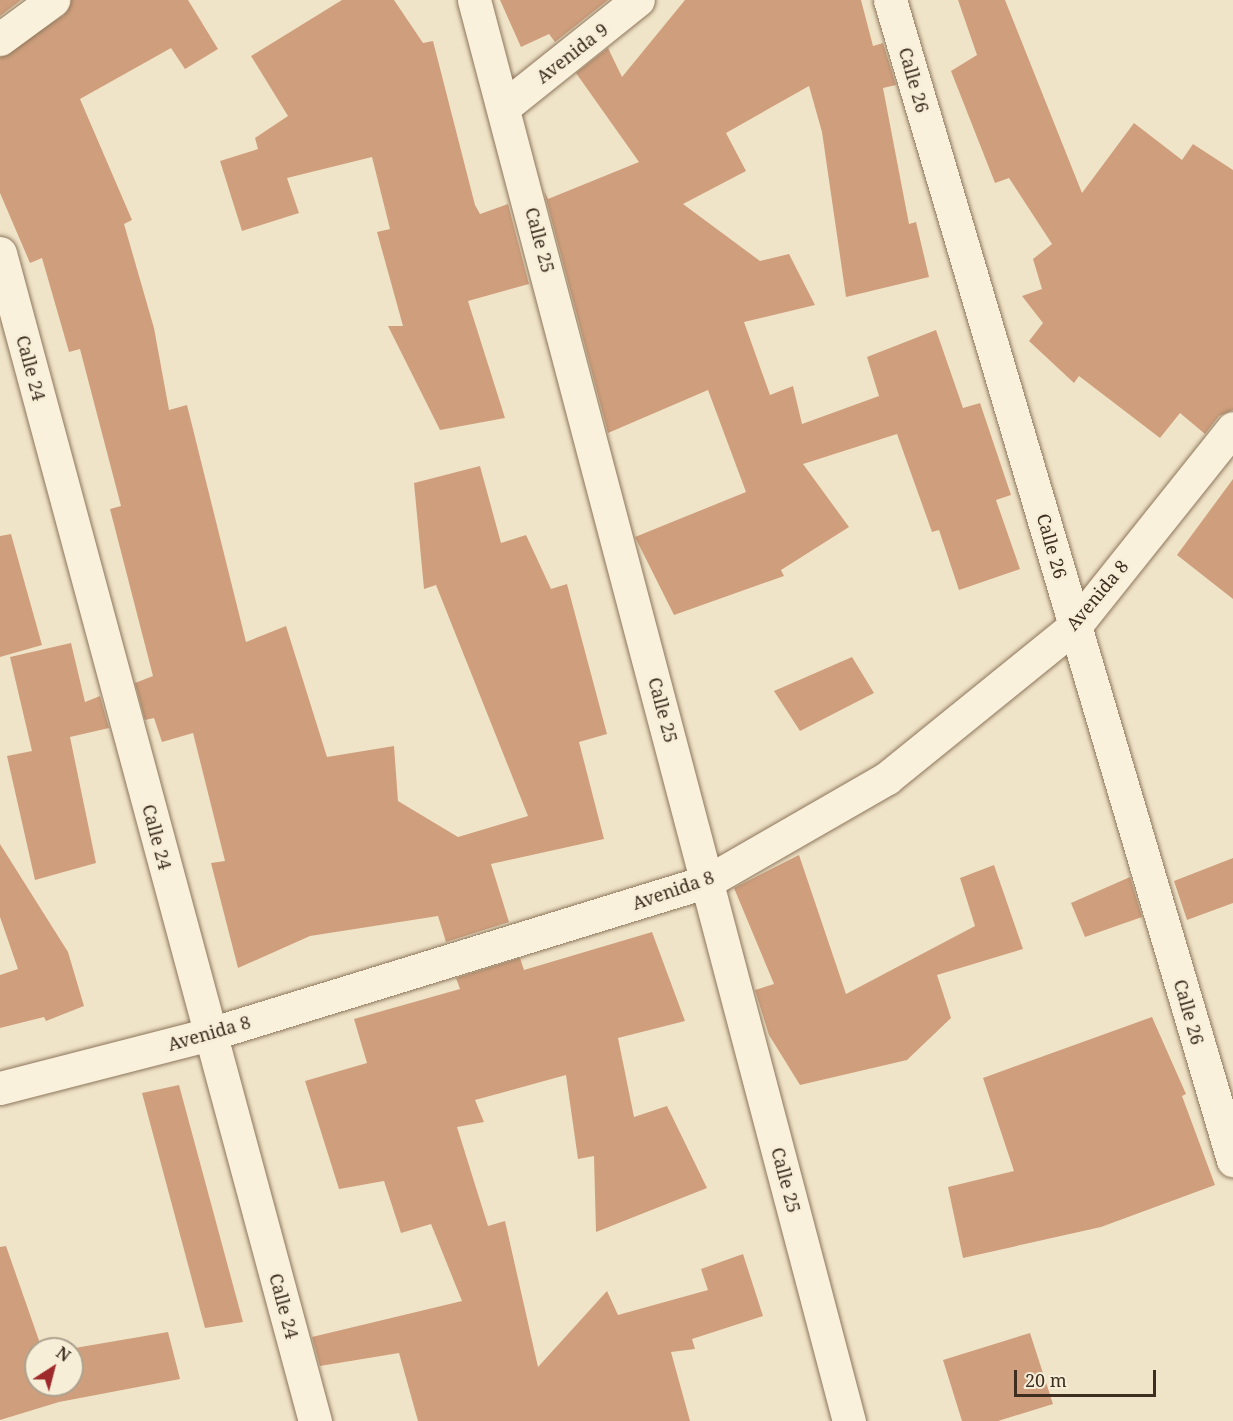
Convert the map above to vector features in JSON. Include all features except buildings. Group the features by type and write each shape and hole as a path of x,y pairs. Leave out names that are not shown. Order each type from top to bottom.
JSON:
{"street":[{"path":"0,39 53,0"},
{"name":"Calle 25","path":"474,0 505,106 849,1421"},
{"name":"Avenida 9","path":"505,106 638,0"},
{"name":"Calle 26","path":"890,0 1233,1160"},
{"name":"Calle 24","path":"0,253 315,1421"},
{"name":"Avenida 8","path":"0,1088 210,1034 708,881 887,778 1075,626 1233,428"}]}
